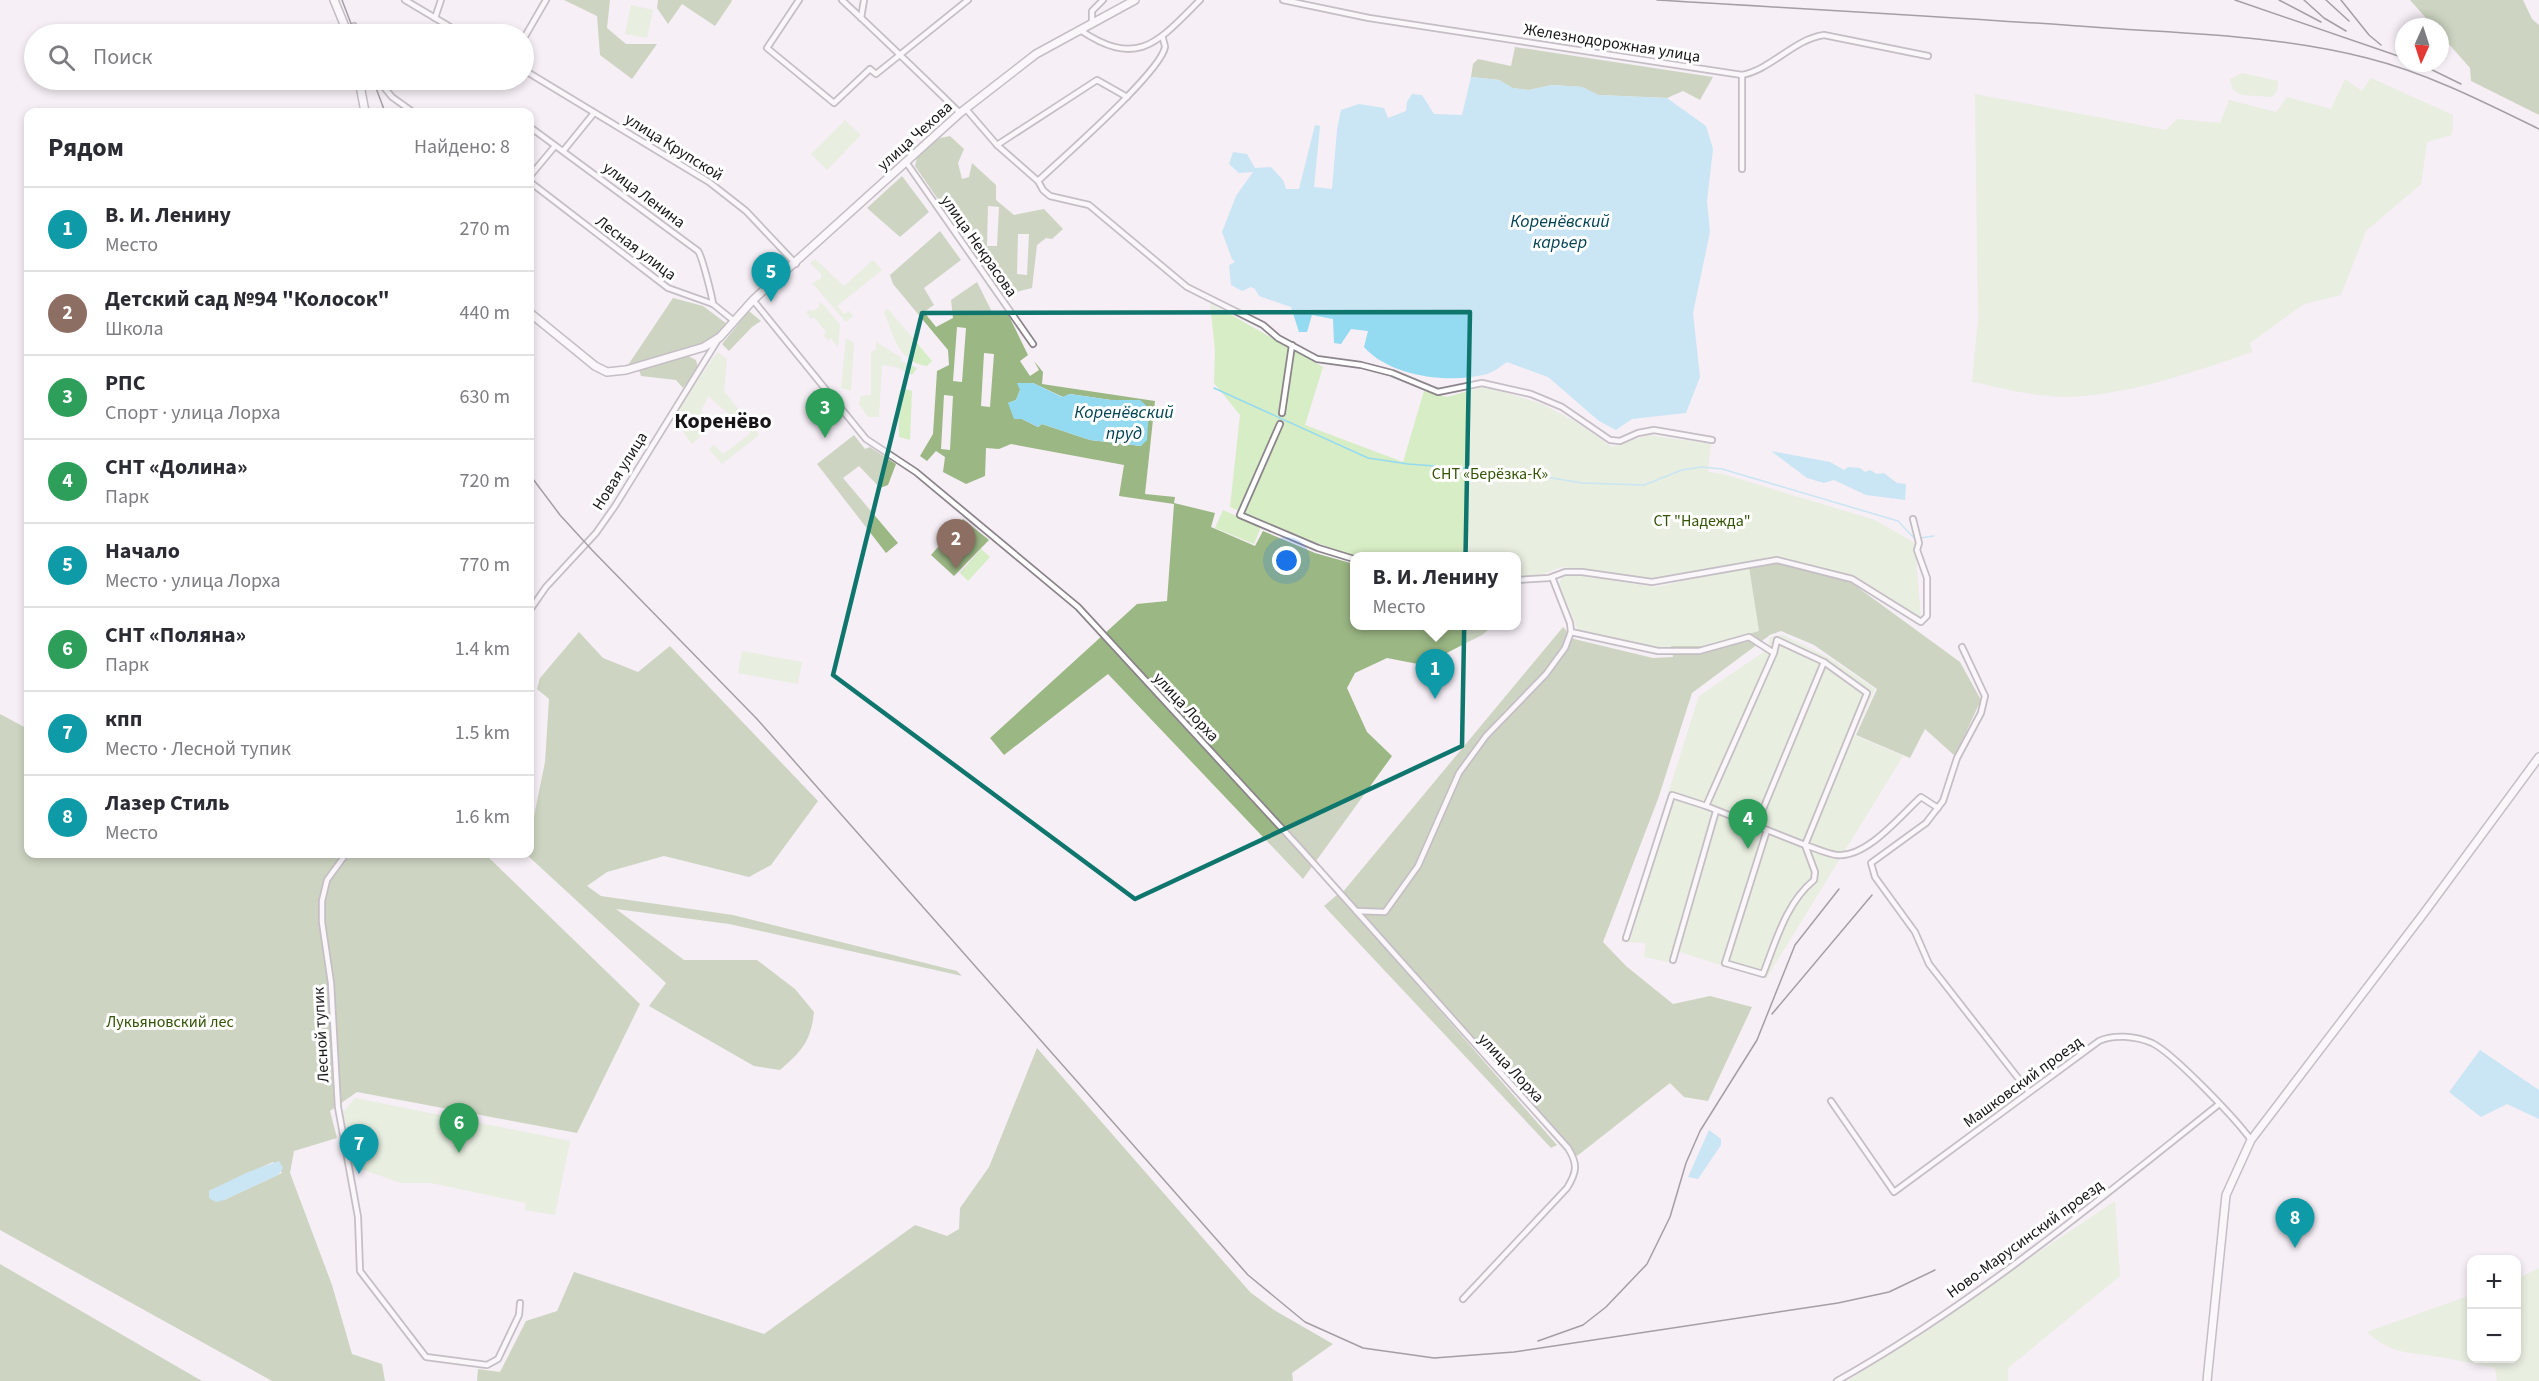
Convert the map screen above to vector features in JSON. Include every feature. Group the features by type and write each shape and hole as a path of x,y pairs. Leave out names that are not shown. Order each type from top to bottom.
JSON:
{"main road":[{"path":"334,0 344,24"},
{"name":"улица Чехова","path":"734,321 753,300 796,264 963,111 1036,54 1135,0"},
{"path":"361,90 364,108"},
{"name":"Новая улица","path":"534,316 595,366 607,372 626,370 707,351 734,321"},
{"path":"2207,1381 2226,1195 2251,1140 2424,913 2539,757"}],"street":[{"path":"405,0 445,24"},
{"path":"435,18 441,0"},
{"path":"532,24 546,0"},
{"path":"799,0 767,48 834,103 870,69 876,74 898,53 968,0"},
{"path":"842,0 1038,181 1050,196 1089,205 1187,287 1263,325 1317,359 1361,365 1392,373 1438,392 1482,383 1538,396 1562,407 1610,440 1620,441 1638,433 1654,430 1712,440"},
{"path":"861,18 864,0"},
{"path":"1092,24 1092,11 1103,0"},
{"path":"1080,30 1100,43 1123,49 1147,45 1163,38 1200,0"},
{"name":"Железнодорожная улица","path":"1283,0 1369,18 1742,75"},
{"path":"1742,169 1742,75 1759,68 1809,39 1824,35 1928,56"},
{"path":"1038,181 1127,97 1158,61 1165,47 1163,38"},
{"name":"улица Крупской","path":"534,76 709,182 746,211 796,264"},
{"path":"997,145 1097,80 1127,97"},
{"path":"386,90 407,108"},
{"path":"564,150 594,113"},
{"name":"улица Ленина","path":"534,130 698,251 703,258 705,277 712,290 713,304"},
{"path":"534,171 555,146"},
{"name":"улица Некрасова","path":"906,161 1033,344"},
{"name":"Лесная улица","path":"534,185 668,288 713,304 734,321"},
{"name":"улица Лорха","path":"753,300 866,439 916,472 1078,607 1356,911 1568,1148 1576,1160 1576,1173 1567,1188 1463,1299"},
{"path":"1282,413 1292,345"},
{"name":"Новая улица","path":"534,604 546,587 596,534 622,497 669,417 707,361 707,351"},
{"path":"1281,424 1240,515 1318,548 1350,558"},
{"path":"1521,580 1552,577 1565,572 1582,572 1652,582 1777,560 1852,579 1921,622 1927,616 1926,578 1917,550 1919,543 1913,519"},
{"path":"1356,911 1385,912 1418,866 1459,773 1486,736 1546,674 1565,648 1571,632 1570,622 1552,577"},
{"path":"1571,632 1658,651 1699,651 1749,637 1774,653"},
{"path":"1706,806 1774,653 1777,640 1824,662 1867,693 1805,845 1815,872 1814,880 1804,888 1789,910 1763,974 1725,963 1767,830"},
{"path":"1962,647 1985,696 1981,713 1957,758 1943,801 1938,808 1926,823 1871,862 1875,877 1915,932 1929,964 2029,1092"},
{"path":"1756,826 1824,662"},
{"path":"1626,938 1672,795 1837,855 1853,854 1888,830 1921,797 1938,808"},
{"path":"1673,960 1716,811"},
{"name":"Лесной тупик","path":"343,858 327,880 322,901 322,922 331,982 338,1107 358,1221 360,1272 426,1357 487,1365 498,1359 519,1315 520,1303"},
{"name":"Машковский проезд","path":"1831,1101 1894,1192 2110,1035 2152,1043 2172,1058 2251,1140"},
{"name":"Ново-Марусинский проезд","path":"1837,1381 1989,1283 2218,1105"}],"highlighted area":[{"path":"1470,312 1462,746 1135,899 833,675 922,313"}],"green space":[{"path":"564,0 610,0 607,28 626,44 657,44 632,79 600,55 597,16"},
{"path":"658,0 732,1 715,26 682,4 668,24 657,8"},
{"path":"2410,0 2523,0 2532,19 2539,25 2539,115 2471,81 2470,68 2449,44 2449,18 2426,18"},
{"path":"631,5 653,10 647,38 625,34"},
{"path":"1515,47 1713,77 1700,100 1683,91 1667,98 1598,95 1582,87 1552,85 1529,90 1512,88 1499,80 1471,77 1473,64 1478,59 1511,66"},
{"path":"2242,73 2278,81 2277,91 2272,97 2242,95 2233,90 2230,79"},
{"path":"2371,78 2453,115 2452,135 2427,142 2421,184 2366,231 2341,295 2304,304 2250,343 2252,352 2189,373 2126,390 2068,397 2027,393 1972,382 1978,320 1975,94 2166,130 2177,119 2220,123 2229,100 2276,112 2287,97 2331,109 2345,79 2362,91"},
{"path":"845,120 861,135 827,170 811,154"},
{"path":"950,136 964,149 958,163 962,179 969,177 972,163 996,185 996,200 1014,215 1044,209 1063,229 1052,239 1046,238 1037,245 1032,288 1004,295 915,166 918,153 940,138","holes":["988,206 999,207 997,246 987,246","1018,234 1029,234 1027,275 1017,274"]},
{"path":"902,176 929,212 900,237 867,208"},
{"path":"940,231 961,260 924,288 934,305 924,312 936,327 953,318 951,300 977,282 992,312 1008,314 1028,355 1020,361 1030,376 1039,370 1034,361 1043,372 1042,384 1155,401 1145,494 1175,497 1174,503 1215,513 1211,527 1255,546 1263,531 1315,553 1350,563 1350,630 1488,630 1423,665 1387,658 1355,673 1347,688 1367,732 1392,756 1303,879 1108,674 1004,755 990,738 1137,604 1167,601 1174,504 1119,496 1124,465 1011,444 999,449 986,448 985,476 966,484 943,472 945,457 936,451 927,461 920,456 933,434 937,371 949,365 948,350 893,284 890,275","holes":["957,327 966,328 962,382 953,381","984,353 994,354 990,407 981,406","1033,383 1063,397 1070,394 1111,400 1140,400 1141,446 1090,440 1042,424 1038,427 1022,419 1008,403 1016,400 1020,390","944,395 953,396 950,450 941,449"]},
{"path":"815,259 844,286 873,260 882,270 837,306 844,314 849,311 853,316 846,322 812,283 821,279 821,274 810,263"},
{"path":"673,298 703,306 727,324 706,341 694,347 628,365"},
{"path":"819,303 823,304 840,325 838,347 831,338 828,341 824,335 826,332 814,317 811,319 806,312 814,311 820,306"},
{"name":"СНТ «Берёзка-К»","path":"1210,303 1323,367 1305,425 1403,462 1424,391 1447,397 1483,387 1542,404 1576,422 1612,447 1648,435 1711,444 1708,472 1723,474 1875,520 1915,543 1921,620 1854,578 1778,558 1652,580 1562,567 1540,575 1521,577 1521,552 1350,552 1350,555 1286,532 1230,507 1240,415 1214,383 1215,350"},
{"path":"888,309 932,361 927,366 909,359 898,346 884,312"},
{"path":"749,311 761,321 729,351 722,344"},
{"path":"846,338 854,343 851,391 841,388"},
{"path":"876,342 902,358 900,361 917,368 912,375 896,367 882,365 879,417 868,417 859,404 861,396 871,395 871,352 876,350"},
{"path":"717,352 727,359 724,391 759,435 722,464 709,449 714,445 723,454 751,433 708,396 701,411 710,427 692,444 673,417"},
{"path":"688,356 696,360 698,367 683,388 676,380 641,376 639,370"},
{"path":"902,388 912,391 910,440 899,437 898,393"},
{"path":"854,435 865,449 870,447 896,464 888,485 880,488 859,466 843,478 898,543 886,553 817,464"},
{"path":"1223,510 1261,527 1254,544 1215,528"},
{"path":"963,519 989,540 954,576 931,555"},
{"path":"981,549 990,557 968,581 960,573"},
{"path":"1778,562 1849,581 1960,662 1981,700 1955,756 1925,729 1910,758 1856,735 1877,689 1814,645 1781,631 1770,635 1692,693 1658,799 1603,942 1626,966 1673,1004 1710,996 1752,1007 1708,1101 1684,1097 1670,1083 1577,1156 1342,893 1563,627 1574,639 1653,658 1673,657 1671,646 1705,646 1759,631 1749,567"},
{"path":"1749,567 1759,631 1705,646 1654,647 1578,630 1559,584 1562,577 1576,575 1655,587"},
{"path":"579,632 603,658 638,672 670,646 818,801 771,865 749,877 664,856 607,872 587,886 601,896 733,915 957,971 962,976 729,924 616,909 684,960 757,960 795,989 814,1012 811,1031 804,1045 780,1070 754,1066 649,1006 666,983 530,858 534,858 534,816 545,762 549,699 537,689 540,678"},
{"path":"1783,635 1828,657 1875,689 1854,735 1903,756 1766,979 1673,950 1669,962 1644,957 1646,943 1621,942 1699,696 1768,649 1770,637"},
{"path":"742,651 802,662 798,684 738,673"},
{"name":"Лукьяновский лес","path":"0,714 24,727 24,858 489,858 640,1004 577,1133 357,1092 330,1111 337,1138 294,1151 290,1173 332,1285 352,1354 382,1364 385,1381 272,1381 0,1230","holes":["273,1162 282,1173 224,1200 212,1200 209,1191"]},
{"path":"1338,894 1557,1145 1551,1148 1324,906"},
{"path":"1037,1048 1250,1292 1274,1310 1333,1344 1292,1373 1293,1381 477,1381 478,1369 500,1372 526,1321 557,1311 574,1272 764,1334 915,1225 947,1236 959,1229 960,1208 989,1167"},
{"path":"355,1098 570,1141 555,1215 525,1210 526,1203 431,1183 401,1183 352,1166 343,1112"},
{"path":"2115,1201 2120,1276 2008,1368 2008,1381 1847,1381"},
{"path":"0,1264 202,1381 0,1381"},
{"path":"2539,1268 2539,1381 2497,1381 2495,1368 2471,1363 2521,1363 2521,1277"},
{"path":"2467,1296 2467,1362 2393,1349 2367,1332"}],"water":[{"name":"Коренёвский карьер","path":"1471,77 1499,80 1513,88 1529,90 1552,85 1582,87 1598,95 1667,98 1706,126 1713,149 1707,201 1710,232 1693,313 1700,377 1686,413 1632,419 1616,430 1599,421 1548,377 1507,362 1490,373 1472,377 1421,376 1389,365 1375,357 1364,347 1368,331 1351,329 1341,344 1334,343 1333,319 1312,315 1307,332 1299,332 1291,307 1259,296 1251,287 1242,291 1231,285 1229,265 1235,262 1222,232 1236,196 1253,172 1239,173 1229,164 1233,152 1247,154 1255,168 1271,167 1283,180 1286,189 1299,189 1315,125 1320,126 1314,187 1332,189 1341,110 1359,104 1384,108 1388,118 1406,111 1407,102 1412,94 1422,95 1434,114 1462,115"},
{"name":"Коренёвский пруд","path":"1017,383 1033,383 1062,397 1070,394 1111,400 1140,400 1149,408 1147,440 1141,446 1090,440 1042,424 1038,427 1022,419 1014,419 1008,403 1016,400 1020,390"},
{"path":"1771,451 1830,462 1844,470 1848,467 1860,468 1865,472 1870,470 1877,474 1884,473 1897,483 1906,484 1905,500 1866,495 1834,480 1824,483 1807,478"},
{"path":"2480,1050 2539,1090 2539,1119 2507,1104 2481,1117 2449,1092"},
{"path":"1709,1130 1721,1139 1721,1145 1698,1179 1688,1177"},
{"path":"279,1161 283,1168 278,1175 224,1200 216,1202 209,1198 209,1191 248,1172"}],"waterway":[{"path":"1214,388 1368,458 1408,464 1516,472 1582,483 1644,485 1682,470 1701,467 1722,469 1898,521 1915,539"},
{"path":"1920,538 1934,536"}],"railway":[{"path":"342,0 351,24"},
{"path":"1657,0 2270,40 2335,51 2389,64 2455,89 2539,129"},
{"path":"2235,0 2395,55"},
{"path":"2279,0 2321,22"},
{"path":"2304,0 2324,18 2346,31"},
{"path":"2326,0 2349,21"},
{"path":"2341,0 2369,35 2381,45"},
{"path":"2436,72 2461,84"},
{"path":"377,90 384,108"},
{"path":"534,480 560,515 592,550 757,719 1248,1275 1305,1322 1363,1348 1434,1358 1514,1352 1838,1303 1889,1292 1935,1270"},
{"path":"1538,1341 1583,1325 1606,1307 1647,1264 1670,1217 1686,1163 1700,1131 1757,1040 1795,945 1839,889"},
{"path":"1772,1014 1872,895"}],"place":[{"name":"Начало","path":"771,302"},
{"name":"РПС","path":"825,438"},
{"name":"Детский сад №94 \"Колосок\"","path":"956,569"},
{"name":"В. И. Ленину","path":"1435,699"},
{"name":"СНТ «Долина»","path":"1748,849"},
{"name":"СНТ «Поляна»","path":"459,1153"},
{"name":"кпп","path":"359,1174"},
{"name":"Лазер Стиль","path":"2295,1248"}],"district":[{"name":"Коренёво","path":"723,421"}],"park label":[{"name":"СТ \"Надежда\"","path":"1702,521"}]}
